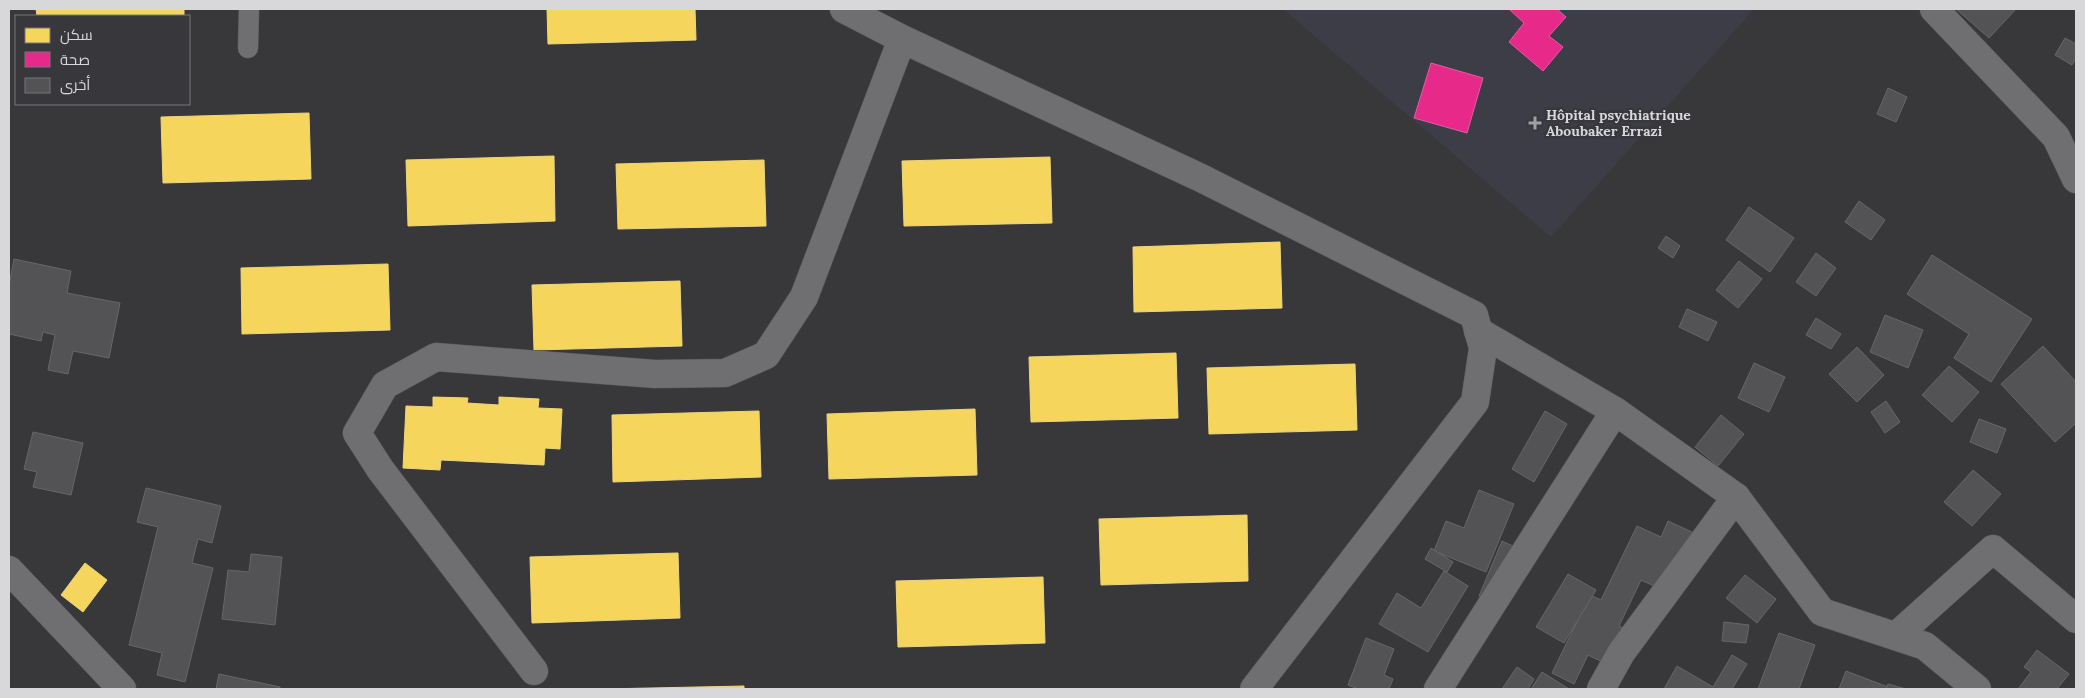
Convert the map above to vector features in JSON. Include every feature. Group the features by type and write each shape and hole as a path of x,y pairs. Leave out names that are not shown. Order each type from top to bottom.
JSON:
{"street":[{"path":"844,9 902,39 1199,177 1474,315 1483,348 1475,402 1254,689"},
{"path":"1934,9 2056,137 2076,179"},
{"path":"534,671 386,477 357,433 384,385 436,357 655,374 725,372 766,355 804,297 902,39"},
{"path":"1478,331 1616,411 1736,497 1822,612 1925,646 1977,689"},
{"path":"1438,689 1616,411"},
{"path":"1601,689 1621,653 1736,497"},
{"path":"1896,636 1993,549 2076,619"},
{"path":"9,570 122,689"}],"lane":[{"path":"248,48 249,9"}],"shaded area":[{"name":"Hôpital psychiatrique Aboubaker Errazi","path":"1283,9 1754,9 1551,237"}],"building: سكن":[{"path":"36,9 184,9 184,15 37,15"},
{"path":"547,9 695,9 696,40 548,44"},
{"path":"309,113 311,179 163,183 161,117"},
{"path":"554,156 555,221 408,226 406,160"},
{"path":"1050,157 1052,223 904,226 902,161"},
{"path":"764,160 766,226 618,229 616,164"},
{"path":"1280,242 1282,308 1134,312 1133,247"},
{"path":"388,264 390,330 242,334 241,268"},
{"path":"680,281 682,346 534,350 532,285"},
{"path":"1176,353 1178,418 1031,422 1029,357"},
{"path":"1355,364 1357,430 1209,434 1207,368"},
{"path":"433,397 468,398 467,403 499,405 499,397 539,399 538,408 562,409 560,449 545,448 544,465 441,460 440,470 403,468 406,406 433,407"},
{"path":"975,409 977,475 829,479 827,414"},
{"path":"759,411 761,477 613,482 612,415"},
{"path":"1247,515 1248,581 1101,585 1099,519"},
{"path":"678,553 680,618 532,623 530,557"},
{"path":"85,563 107,580 83,612 61,595"},
{"path":"1043,577 1045,643 898,647 896,581"},
{"path":"744,686 744,689 604,689"}],"building: صحة":[{"path":"1557,9 1566,17 1549,36 1563,47 1543,71 1509,42 1524,23 1510,10"},
{"path":"1431,63 1483,78 1467,133 1414,118"}],"building: أخرى":[{"path":"1956,9 2016,9 1989,38"},
{"path":"2065,38 2076,44 2076,58 2072,65 2055,55"},
{"path":"1888,88 1907,97 1896,122 1877,114"},
{"path":"1859,201 1885,220 1871,240 1845,222"},
{"path":"1749,207 1794,238 1770,272 1726,240"},
{"path":"1666,236 1680,246 1673,258 1658,248"},
{"path":"1816,253 1836,268 1816,296 1796,282"},
{"path":"1932,255 2032,319 1991,382 1954,358 1969,334 1907,294"},
{"path":"14,259 71,271 67,293 120,303 109,358 73,351 68,374 48,370 55,335 43,332 41,341 9,334 9,286"},
{"path":"1739,261 1762,279 1738,308 1716,290"},
{"path":"1687,309 1717,322 1708,341 1679,327"},
{"path":"1885,315 1923,330 1908,368 1870,352"},
{"path":"1816,318 1841,334 1831,349 1806,335"},
{"path":"2043,346 2076,382 2076,423 2055,442 2001,384"},
{"path":"1857,347 1884,375 1857,402 1829,374"},
{"path":"1754,363 1785,377 1769,412 1738,398"},
{"path":"1949,366 1979,392 1952,422 1922,395"},
{"path":"1886,401 1900,422 1885,433 1871,412"},
{"path":"1545,411 1567,424 1534,482 1512,469"},
{"path":"1721,415 1744,434 1718,466 1695,447"},
{"path":"1979,419 2006,429 1997,453 1970,442"},
{"path":"33,432 83,443 71,495 33,487 37,472 24,469"},
{"path":"1973,470 2001,494 1972,526 1944,502"},
{"path":"146,488 221,506 212,543 198,539 192,563 213,568 185,682 157,675 162,653 129,645 158,527 137,522"},
{"path":"1479,490 1514,504 1486,572 1434,551 1446,521 1464,528"},
{"path":"1668,521 1696,534 1667,592 1641,580 1619,626 1634,634 1617,669 1588,655 1574,684 1552,673 1590,595 1601,600 1637,526 1661,537"},
{"path":"1502,541 1528,553 1504,607 1479,596"},
{"path":"1431,548 1453,562 1447,572 1425,559"},
{"path":"251,554 282,557 275,625 222,619 228,570 249,572"},
{"path":"1444,571 1468,586 1428,652 1379,624 1397,593 1421,608"},
{"path":"1568,574 1596,590 1564,643 1536,627"},
{"path":"1745,575 1776,599 1757,623 1726,598"},
{"path":"1724,622 1749,625 1746,643 1722,641"},
{"path":"1779,633 1815,645 1799,689 1758,689"},
{"path":"1366,638 1394,649 1384,675 1393,679 1389,689 1358,689 1348,685"},
{"path":"2037,650 2069,674 2057,689 2018,689 2031,672 2024,667"},
{"path":"1732,655 1747,664 1732,689 1664,689 1677,666 1713,687"},
{"path":"1517,667 1534,679 1528,689 1502,689"},
{"path":"1846,671 1888,687 1888,689 1839,689"},
{"path":"1542,672 1569,689 1531,689"},
{"path":"219,674 280,687 280,689 216,689"},
{"path":"1888,684 1906,689 1886,689"}],"place":[{"name":"Hôpital psychiatrique Aboubaker Errazi","path":"1535,123"}]}
